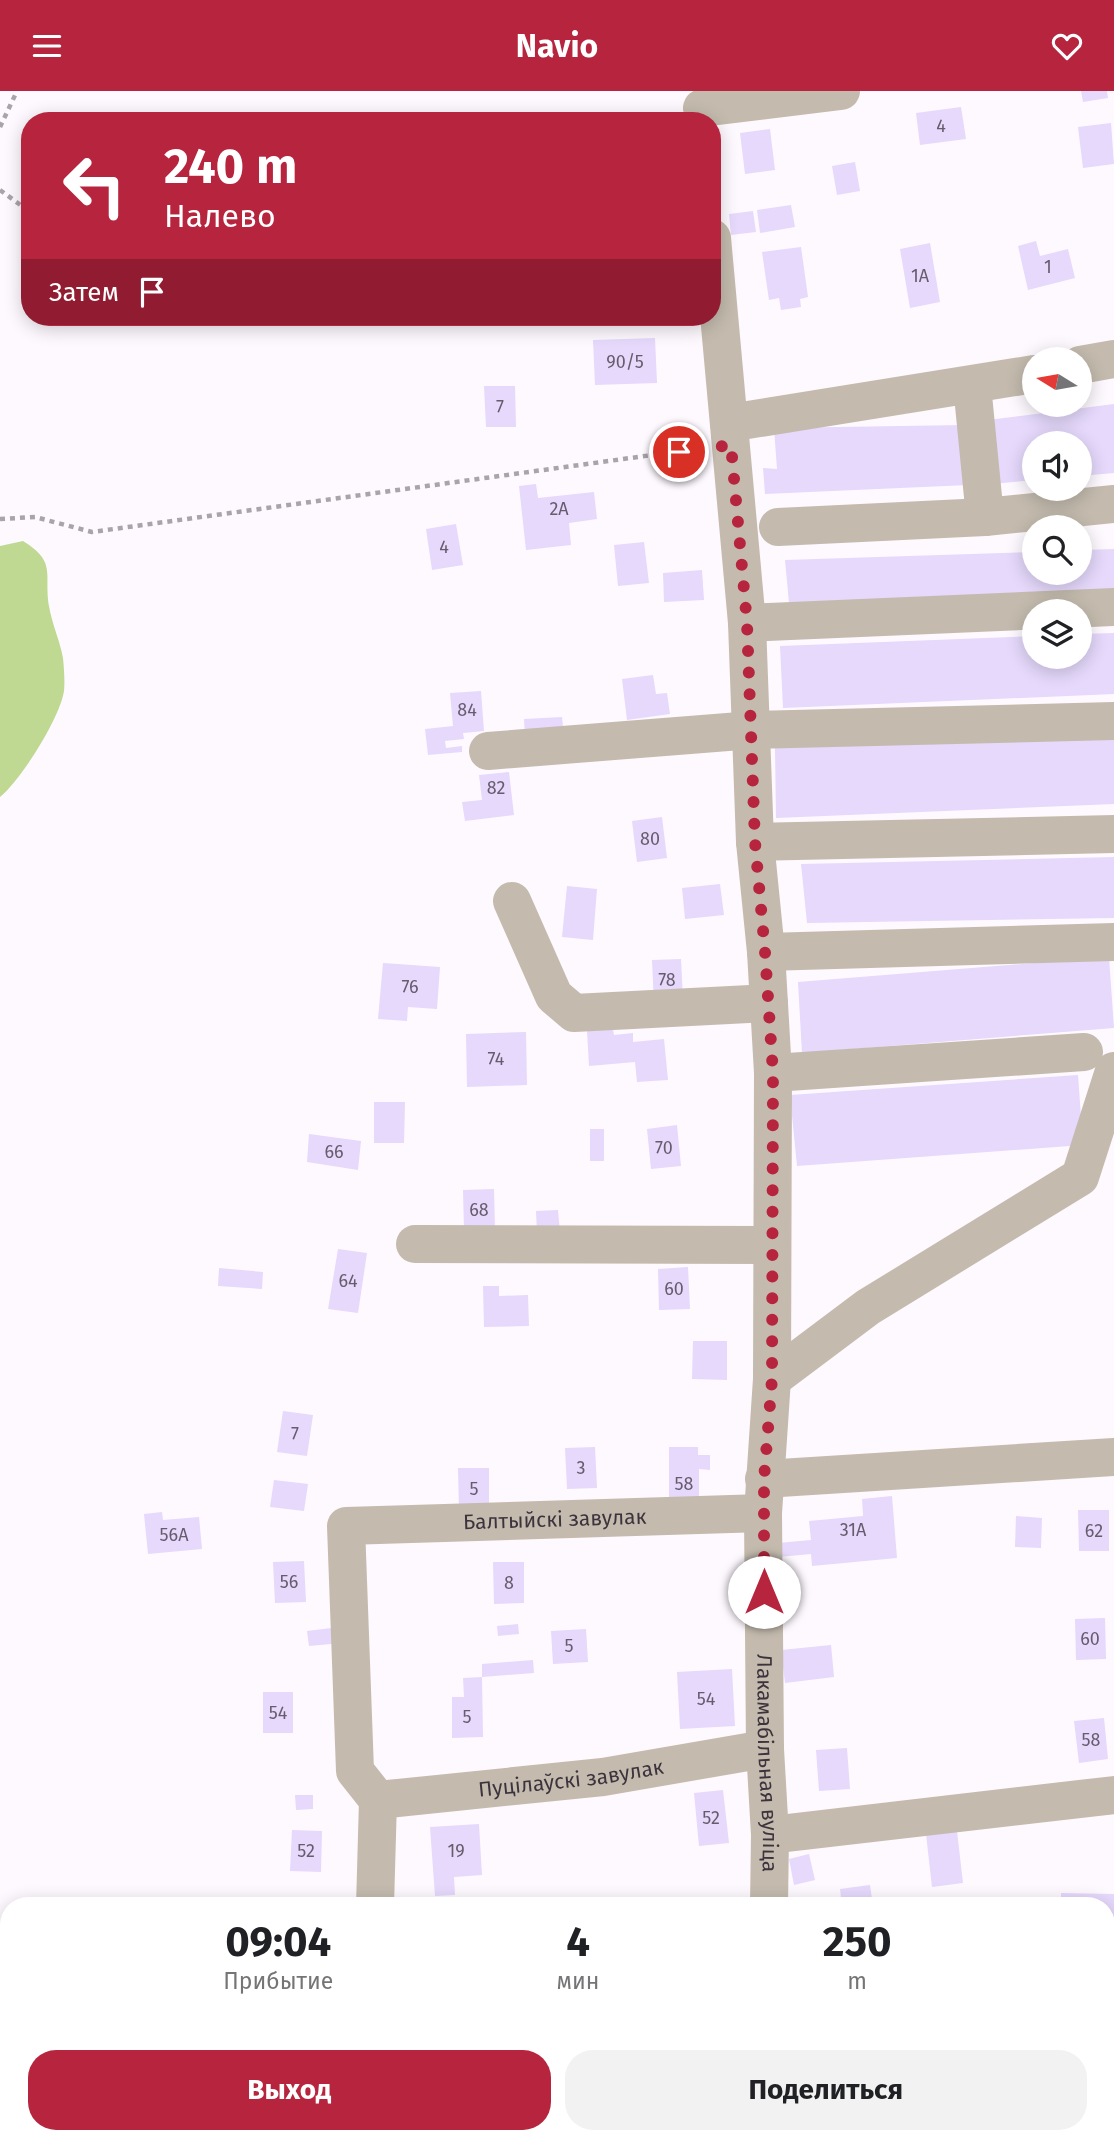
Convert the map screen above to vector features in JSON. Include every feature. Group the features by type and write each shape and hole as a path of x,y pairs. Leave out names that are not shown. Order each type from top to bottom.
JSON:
{"street":[{"path":"702,107 841,91"},
{"name":"Лакамабільная вуліца","path":"720,326 747,623 755,842 773,1073 772,1379 764,1496 765,1749 770,1835 769,1897"},
{"path":"1092,363 1114,359"},
{"path":"730,434 1022,375"},
{"path":"972,385 985,517"},
{"path":"778,527 985,517 1114,504"},
{"path":"747,623 1114,607"},
{"path":"488,751 752,730 1114,721"},
{"path":"755,842 1114,834"},
{"path":"512,901 554,996 574,1013 769,1003"},
{"path":"765,952 1114,942"},
{"path":"772,1379 868,1307 1080,1177 1099,1062 773,1073"},
{"path":"415,1244 771,1245"},
{"name":"Балтыйскі завулак","path":"377,1800 355,1771 346,1526 764,1496 1114,1457"},
{"name":"Пуцілаўскі завулак","path":"377,1800 603,1777 765,1749"},
{"path":"770,1835 1114,1795"},
{"path":"375,1897 377,1800"}],"path":[{"path":"0,127 17,91"},
{"path":"0,191 21,206"},
{"path":"0,519 35,517 92,532 730,434"}],"green space":[{"path":"23,541 41,555 47,569 49,606 63,658 64,691 55,717 38,748 9,789 0,797 0,546"}],"building":[{"path":"1081,91 1107,91 1108,98 1083,102"},
{"path":"961,107 966,139 920,145 916,113"},
{"path":"1111,123 1114,164 1083,168 1078,127"},
{"path":"770,129 775,170 745,174 740,133"},
{"path":"855,162 860,191 837,195 832,166"},
{"path":"791,205 795,227 760,233 757,210"},
{"path":"753,211 756,232 731,235 729,214"},
{"path":"1036,241 1040,256 1068,249 1075,278 1028,290 1018,246"},
{"path":"930,243 940,302 910,308 900,249"},
{"path":"801,247 808,297 800,299 801,307 781,310 779,298 769,300 762,252"},
{"path":"655,338 657,383 595,385 593,340"},
{"path":"484,386 515,386 516,427 486,427"},
{"path":"1114,404 1114,473 1092,475 1092,431 1022,431 1022,481 993,484 988,420 1022,416 1092,417 1092,407"},
{"path":"964,425 968,485 765,494 763,468 777,469 774,428"},
{"path":"536,484 538,498 594,492 597,519 569,523 571,545 526,550 519,486"},
{"path":"456,524 463,565 432,570 426,529"},
{"path":"644,542 649,583 618,586 614,545"},
{"path":"1114,549 1114,589 789,603 785,560 1022,552 1022,585 1092,585 1092,550"},
{"path":"702,570 704,600 664,602 663,573"},
{"path":"1114,633 1114,694 783,708 780,646 1022,636 1022,669 1092,669 1092,634"},
{"path":"653,675 656,694 667,693 670,714 627,720 622,679"},
{"path":"481,691 484,731 463,733 464,739 445,741 446,748 462,746 462,752 428,755 425,729 453,726 450,693"},
{"path":"562,717 564,737 525,739 524,719"},
{"path":"1114,733 1114,804 776,818 775,748"},
{"path":"509,772 514,815 465,821 462,802 482,800 479,775"},
{"path":"662,817 667,858 637,862 632,821"},
{"path":"1114,857 1114,918 807,923 801,864"},
{"path":"720,884 724,915 685,919 682,888"},
{"path":"567,886 597,889 593,940 562,937"},
{"path":"1109,957 1114,1028 802,1053 798,982"},
{"path":"681,959 683,999 654,1004 652,960"},
{"path":"383,963 440,967 437,1009 408,1007 407,1021 378,1019"},
{"path":"613,1029 614,1035 633,1033 633,1042 664,1039 668,1080 637,1082 635,1062 589,1066 587,1031"},
{"path":"526,1032 527,1085 467,1087 466,1034"},
{"path":"1078,1075 1083,1145 797,1166 790,1095"},
{"path":"374,1102 405,1102 404,1143 374,1143"},
{"path":"677,1125 681,1166 651,1169 647,1129"},
{"path":"590,1129 604,1129 604,1161 590,1161"},
{"path":"309,1134 361,1141 358,1170 307,1162"},
{"path":"494,1189 495,1230 464,1231 463,1190"},
{"path":"558,1210 560,1232 537,1233 536,1211"},
{"path":"338,1249 367,1253 358,1313 328,1309"},
{"path":"688,1267 690,1309 659,1310 658,1269"},
{"path":"219,1268 263,1272 262,1289 218,1286"},
{"path":"483,1286 499,1286 499,1296 528,1295 529,1326 484,1327"},
{"path":"693,1341 727,1341 727,1380 692,1379"},
{"path":"283,1411 313,1415 307,1456 277,1452"},
{"path":"595,1447 597,1488 567,1489 565,1448"},
{"path":"669,1447 698,1447 698,1455 710,1455 710,1470 699,1469 699,1500 669,1499"},
{"path":"458,1468 489,1468 489,1510 459,1510"},
{"path":"274,1480 308,1484 304,1511 270,1507"},
{"path":"892,1496 897,1558 812,1566 811,1554 779,1557 778,1543 811,1540 809,1521 863,1516 862,1499"},
{"path":"1078,1510 1109,1510 1109,1551 1079,1551"},
{"path":"162,1512 163,1520 199,1517 202,1549 148,1554 144,1514"},
{"path":"1016,1516 1042,1518 1041,1548 1015,1547"},
{"path":"304,1561 306,1602 275,1603 273,1562"},
{"path":"493,1562 524,1562 524,1603 494,1604"},
{"path":"1105,1618 1106,1659 1076,1660 1075,1619"},
{"path":"518,1624 519,1634 498,1636 497,1626"},
{"path":"340,1627 342,1643 309,1646 307,1631"},
{"path":"586,1629 588,1662 553,1664 551,1631"},
{"path":"831,1645 834,1677 785,1683 781,1650"},
{"path":"533,1660 534,1673 482,1677 482,1664"},
{"path":"732,1669 735,1726 680,1729 677,1672"},
{"path":"482,1677 483,1737 452,1738 452,1697 464,1697 463,1678"},
{"path":"263,1692 293,1692 293,1733 263,1733"},
{"path":"1104,1718 1108,1759 1079,1763 1074,1721"},
{"path":"847,1748 850,1789 819,1791 816,1750"},
{"path":"723,1790 729,1843 699,1846 694,1793"},
{"path":"295,1795 313,1795 313,1809 296,1810"},
{"path":"479,1824 482,1875 454,1877 455,1895 435,1896 430,1827"},
{"path":"292,1830 322,1831 321,1872 290,1871"},
{"path":"957,1831 963,1883 932,1887 926,1834"},
{"path":"809,1854 815,1880 794,1885 789,1859"},
{"path":"870,1885 872,1897 841,1897 840,1889"},
{"path":"1061,1893 1114,1894 1114,1897 1061,1897"}],"route":[{"path":"679,452 731,445 747,623 755,842 773,1073 772,1379 764,1479 764,1592"}]}
